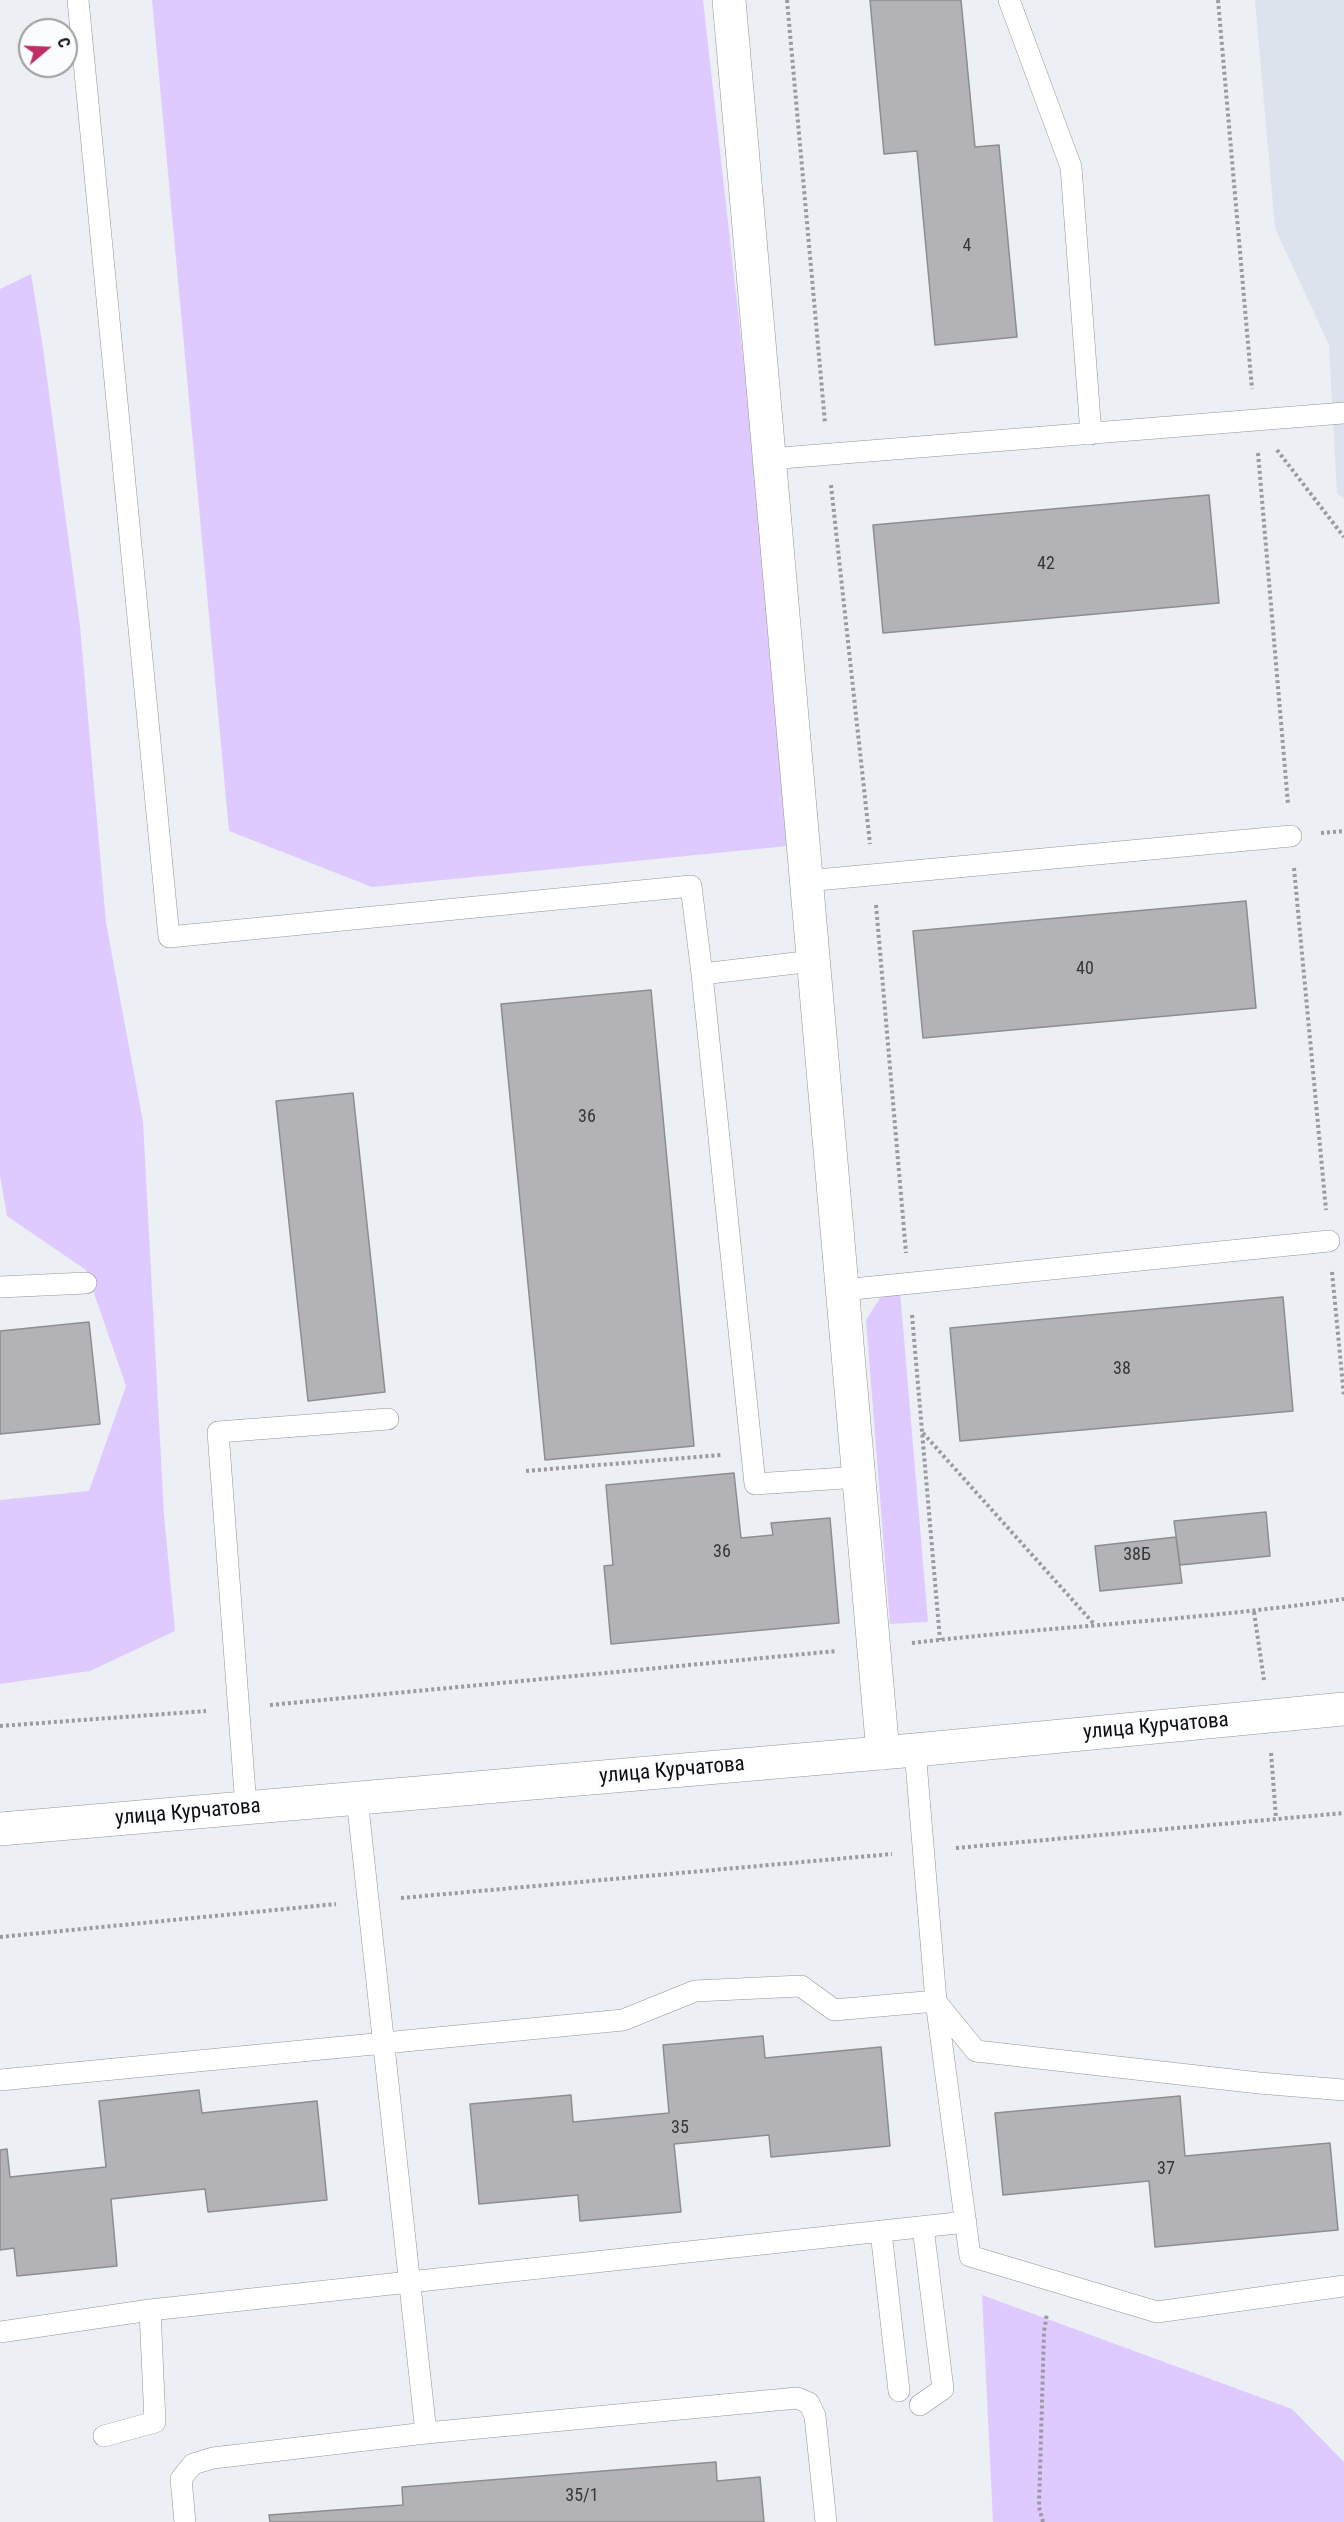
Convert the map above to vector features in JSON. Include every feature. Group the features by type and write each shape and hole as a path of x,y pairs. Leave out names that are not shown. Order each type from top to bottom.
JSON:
{"street":[{"path":"729,0 874,1647 899,1751"},
{"name":"улица Курчатова","path":"0,1829 899,1751 1344,1709"}],"lane":[{"path":"78,0 169,938 691,886 755,1484 859,1477"},
{"path":"1009,0 1071,167 1091,434"},
{"path":"769,459 1344,413"},
{"path":"806,881 1291,836"},
{"path":"702,974 813,961"},
{"path":"843,1290 1329,1241"},
{"path":"0,1287 86,1283"},
{"path":"246,1808 218,1432 388,1419"},
{"path":"899,1751 923,1851 936,2001 970,2256 1157,2312 1344,2286"},
{"path":"357,1798 426,2433"},
{"path":"0,2080 623,2020 695,1991 801,1986 834,2010 936,2001"},
{"path":"936,2001 976,2051 1259,2083 1344,2090"},
{"path":"0,2332 150,2310 409,2284 966,2222"},
{"path":"921,2405 943,2389 923,2227"},
{"path":"881,2232 899,2391"},
{"path":"104,2436 155,2422 150,2310"},
{"path":"185,2522 181,2479 193,2464 213,2458 426,2433 797,2398 809,2403 815,2416 826,2522"}],"path":[{"path":"787,0 828,455 873,874 940,1640"},
{"path":"1218,0 1291,836 1344,1396"},
{"path":"1255,420 1344,537"},
{"path":"921,1432 1095,1625"},
{"path":"526,1471 751,1452"},
{"path":"0,1726 239,1708 1095,1625 1254,1612 1344,1599"},
{"path":"0,1937 368,1901 1344,1813"},
{"path":"1043,2522 1039,2507 1044,2332 1052,2280"}],"shaded area":[{"path":"152,0 703,0 798,845 372,887 229,831"},
{"path":"1255,0 1344,0 1344,498 1337,494 1329,345 1275,228"},
{"path":"31,274 80,626 106,923 143,1122 164,1515 175,1631 90,1671 0,1684 0,1500 89,1491 126,1386 86,1270 7,1216 0,1176 0,289"},
{"path":"900,1291 928,1622 890,1624 866,1320 880,1298"},
{"path":"982,2295 1292,2409 1344,2462 1344,2522 993,2522"}],"building":[{"path":"870,0 961,0 975,147 999,145 1017,337 935,345 917,151 884,154"},
{"path":"1209,495 1219,603 883,633 873,525"},
{"path":"1246,901 1256,1008 923,1038 913,931"},
{"path":"651,990 694,1446 545,1460 501,1004"},
{"path":"353,1093 385,1392 308,1401 276,1101"},
{"path":"1283,1297 1293,1411 960,1441 950,1328"},
{"path":"89,1322 100,1424 0,1434 0,1331"},
{"path":"734,1473 741,1538 773,1535 771,1523 830,1518 839,1623 611,1644 604,1566 613,1565 606,1485"},
{"path":"1266,1512 1270,1556 1180,1565 1174,1521"},
{"path":"1176,1537 1182,1583 1100,1591 1095,1546"},
{"path":"763,2036 765,2058 881,2047 890,2146 771,2157 769,2135 674,2144 681,2212 580,2221 578,2195 479,2204 470,2104 571,2095 573,2122 669,2113 663,2045"},
{"path":"199,2090 202,2113 317,2101 327,2200 208,2212 205,2189 111,2199 117,2266 17,2276 14,2248 0,2250 0,2150 7,2149 10,2177 106,2167 99,2101"},
{"path":"1180,2096 1185,2156 1330,2143 1338,2230 1155,2247 1149,2181 1003,2195 995,2113"},
{"path":"716,2462 717,2481 760,2477 764,2522 270,2522 269,2515 403,2505 402,2487"}]}
